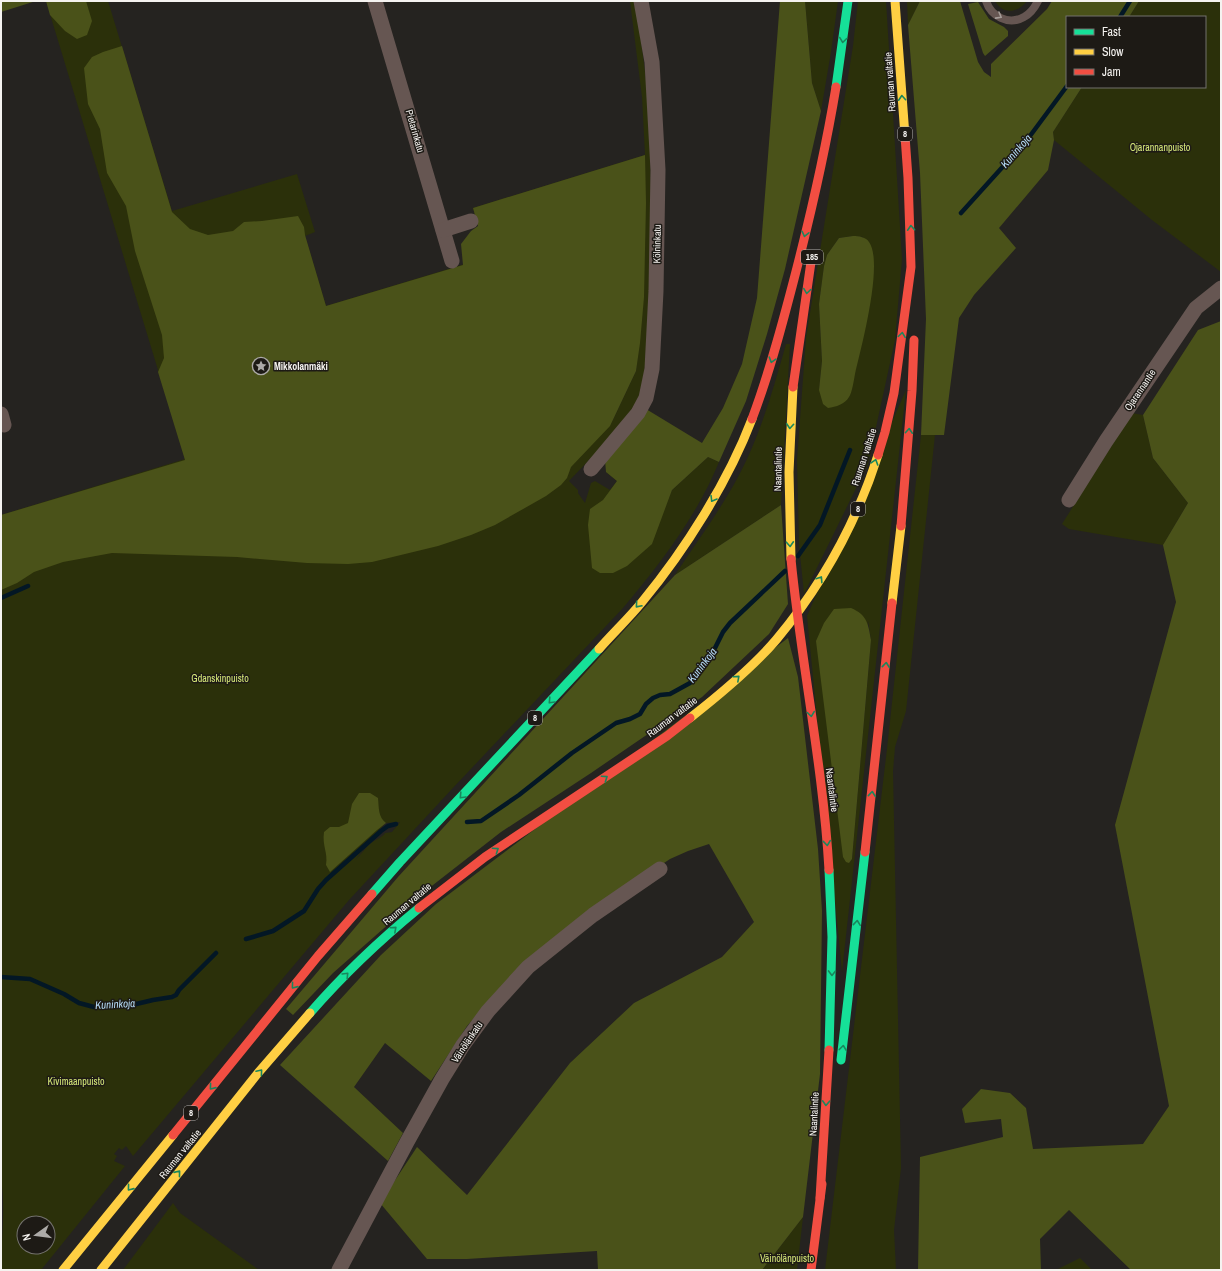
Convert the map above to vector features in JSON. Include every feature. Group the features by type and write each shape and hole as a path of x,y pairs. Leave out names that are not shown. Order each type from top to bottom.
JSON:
{"main road":[{"name":"Rauman valtatie","path":"63,1270 324,950 400,862 642,602 680,551 715,495 743,442 763,390 804,242 829,128 839,72 848,1"},
{"name":"Rauman valtatie","path":"101,1270 258,1074 324,997 365,956 440,890 485,857 667,736 708,704 775,641 810,595 831,563 853,519 870,479 885,432 894,393 911,267 908,178 895,1"},
{"name":"185","path":"814,236 829,128"},
{"name":"Naantalintie","path":"812,252 793,387 788,505 791,559 824,807 832,917 831,1018 820,1198"},
{"path":"911,267 913,317"},
{"path":"840,1071 852,976 900,526 912,391 914,331"},
{"name":"Naantalintie","path":"811,1270 820,1198 834,1109"}],"street":[{"name":"Pietarinkatu","path":"375,1 452,261"},
{"name":"Kölninkatu","path":"591,469 638,413 646,398 652,369 656,291 658,170 652,62 641,1"},
{"path":"443,230 471,221"},
{"name":"Ojarannantie","path":"1069,500 1111,434 1196,308 1221,288"},
{"name":"Väinölänkatu","path":"338,1270 442,1079 463,1045 488,1012 528,967 593,914 660,869"}],"lane":[{"path":"986,1 996,16 1002,19 1010,20 1023,17 1032,10 1038,1"}],"green space":[{"path":"1,1 36,1 1,12"},
{"name":"Gdanskinpuisto","path":"46,1 108,1 172,211 297,174 315,232 305,236 326,306 488,257 473,208 645,155 642,97 630,1 636,1 646,80 650,135 652,260 643,394 611,437 569,481 578,490 578,493 585,503 591,483 595,481 610,490 617,481 606,472 671,483 663,512 672,490 708,457 719,462 710,482 677,539 623,608 349,900 133,1156 126,1146 122,1150 119,1148 114,1154 117,1156 114,1161 125,1166 56,1251 56,1215 16,1215 16,1255 53,1255 41,1270 1,1270 3,1213 1,1179 1,515 185,459","holes":["639,345 636,371 610,426","400,822 392,832 385,833 371,843 355,860 385,823"]},
{"path":"46,1 86,1 92,21 87,35 77,39 65,31 50,15"},
{"path":"780,1 805,1 812,83 821,111 785,269 746,401 719,462 708,457 672,490 652,544 627,566 613,573 600,573 592,568 588,525 590,509 603,500 617,481 606,472 605,460 646,409 702,443 723,408 742,364 757,298"},
{"path":"805,1 838,1 821,111 812,83"},
{"path":"858,1 886,1 902,259 895,340 868,464 804,594 799,544 797,460 806,338 853,46","holes":["853,236 863,237 874,267 869,310 819,390 822,361 819,304 827,255 839,238"]},
{"path":"907,1 920,1 908,25"},
{"path":"920,1 960,1 978,62 984,72 991,77 991,64 1047,9 1052,1 1139,1 1130,16 1066,16 1066,88 1081,88 1053,132 1054,140 1048,170 999,228 1016,248 974,295 959,318 944,435 921,435 926,319 920,173 908,25"},
{"path":"995,1 1027,1 1019,8 1011,11 1002,9"},
{"name":"Ojarannanpuisto","path":"1139,1 1221,1 1221,272 1152,220 1054,140 1053,132 1081,88 1206,88 1206,16 1130,16"},
{"path":"978,2 989,19 1004,27 1008,31 1008,36 985,56 968,4"},
{"path":"122,46 172,212 190,229 208,235 233,231 244,222 298,216 304,227 326,306 463,265 461,244 471,231 478,226 473,208 645,155 646,203 644,297 636,371 610,426 571,467 567,478 561,485 546,496 495,525 471,535 438,546 372,562 348,564 307,563 237,557 112,553 63,562 34,572 17,583 1,590 1,515 185,460 158,372 164,358 162,335 135,251 126,206 107,173 100,129 88,104 84,68 92,57"},
{"path":"853,236 864,238 869,242 873,253 873,286 862,345 850,395 843,403 828,408 823,404 819,390 822,361 819,304 824,266 827,255 839,238"},
{"path":"1221,321 1221,1270 1131,1270 1069,1210 1040,1239 1041,1270 918,1270 920,1157 1003,1137 1001,1119 965,1123 962,1109 981,1089 1010,1093 1026,1108 1033,1149 1143,1144 1169,1106 1115,825 1176,602 1163,545 1188,503 1153,458 1143,415 1198,330"},
{"path":"786,344 790,344 781,505 675,575 722,504 747,459 764,417"},
{"path":"906,390 842,972 807,616","holes":["868,621 871,640 852,859 849,863"]},
{"path":"1132,413 1143,415 1153,458 1188,503 1163,545 1069,529 1062,524"},
{"path":"921,435 935,435 906,711 895,747 893,771 901,1168 894,1230 896,1270 825,1270 887,749"},
{"path":"781,505 788,604 769,634 702,697 591,773 501,832 433,885 333,973 293,1015 286,1009 398,877 675,575"},
{"path":"851,608 866,620 871,640 852,859 849,863 846,862 843,857 816,641 824,623 834,609"},
{"path":"788,638 798,677 818,849 822,911 820,1074 803,1217 762,1270 598,1270 597,1251 467,1259 427,1259 380,1203 417,1147 467,1195 570,1063 634,1003 722,957 754,922 709,844 670,859 523,964 467,1026 431,1081 385,1043 354,1087 403,1133 388,1161 280,1065 381,955 436,904"},
{"path":"359,793 370,793 378,798 380,815 386,823 330,872 326,865 324,832 330,827 339,827 348,823 352,804"},
{"path":"173,1203 180,1213 259,1270 123,1270"},
{"name":"Väinölänpuisto","path":"803,1217 797,1270 762,1270"},
{"path":"1080,1258 1092,1270 1056,1270"}],"waterway":[{"name":"Kuninkoja","path":"1121,16 1130,1"},
{"name":"Kuninkoja","path":"961,213 1027,140 1066,87"},
{"name":"Kuninkoja","path":"798,556 820,525 850,450"},
{"name":"Kuninkoja","path":"467,822 481,821 519,795 572,753 616,723 640,714 646,704 653,698 660,695 670,694 690,683 711,656 723,632 730,623 785,571"},
{"path":"1,598 28,586"},
{"name":"Kuninkoja","path":"246,939 273,931 304,911 318,889 326,880 381,831 388,826 396,824"},
{"name":"Kuninkoja","path":"1,977 30,979 64,994 79,1003 94,1007 106,1005 132,1005 176,995 179,990 216,953"}],"traffic: fast":[{"path":"836,87 848,1"},
{"path":"372,894 400,862 599,649"},
{"path":"841,1060 865,852"},
{"path":"829,870 832,937 829,1050"},
{"path":"310,1013 362,958 419,908"}],"traffic: slow":[{"path":"895,1 905,136"},
{"path":"791,559 789,472 793,387"},
{"path":"599,649 642,602 689,538 704,515 731,467 752,419"},
{"path":"690,718 746,671 767,650 793,619 836,553 859,505 878,455"},
{"path":"892,603 901,526"},
{"path":"101,1270 258,1073 310,1013"},
{"path":"63,1270 173,1135"}],"traffic: jam":[{"path":"752,419 764,385 784,317 799,259 822,161 836,87"},
{"path":"878,455 894,393 911,267 905,136"},
{"path":"793,387 811,262"},
{"path":"901,526 912,391 914,340"},
{"path":"791,559 800,637 822,792 829,870"},
{"path":"865,852 892,603"},
{"path":"419,908 485,857 667,736 690,718"},
{"path":"173,1135 318,956 372,894"},
{"path":"820,1198 829,1050"},
{"path":"811,1270 822,1184"}],"place":[{"name":"Mikkolanmäki","path":"261,366"}],"park label":[{"name":"Kivimaanpuisto","path":"76,1081"}]}
